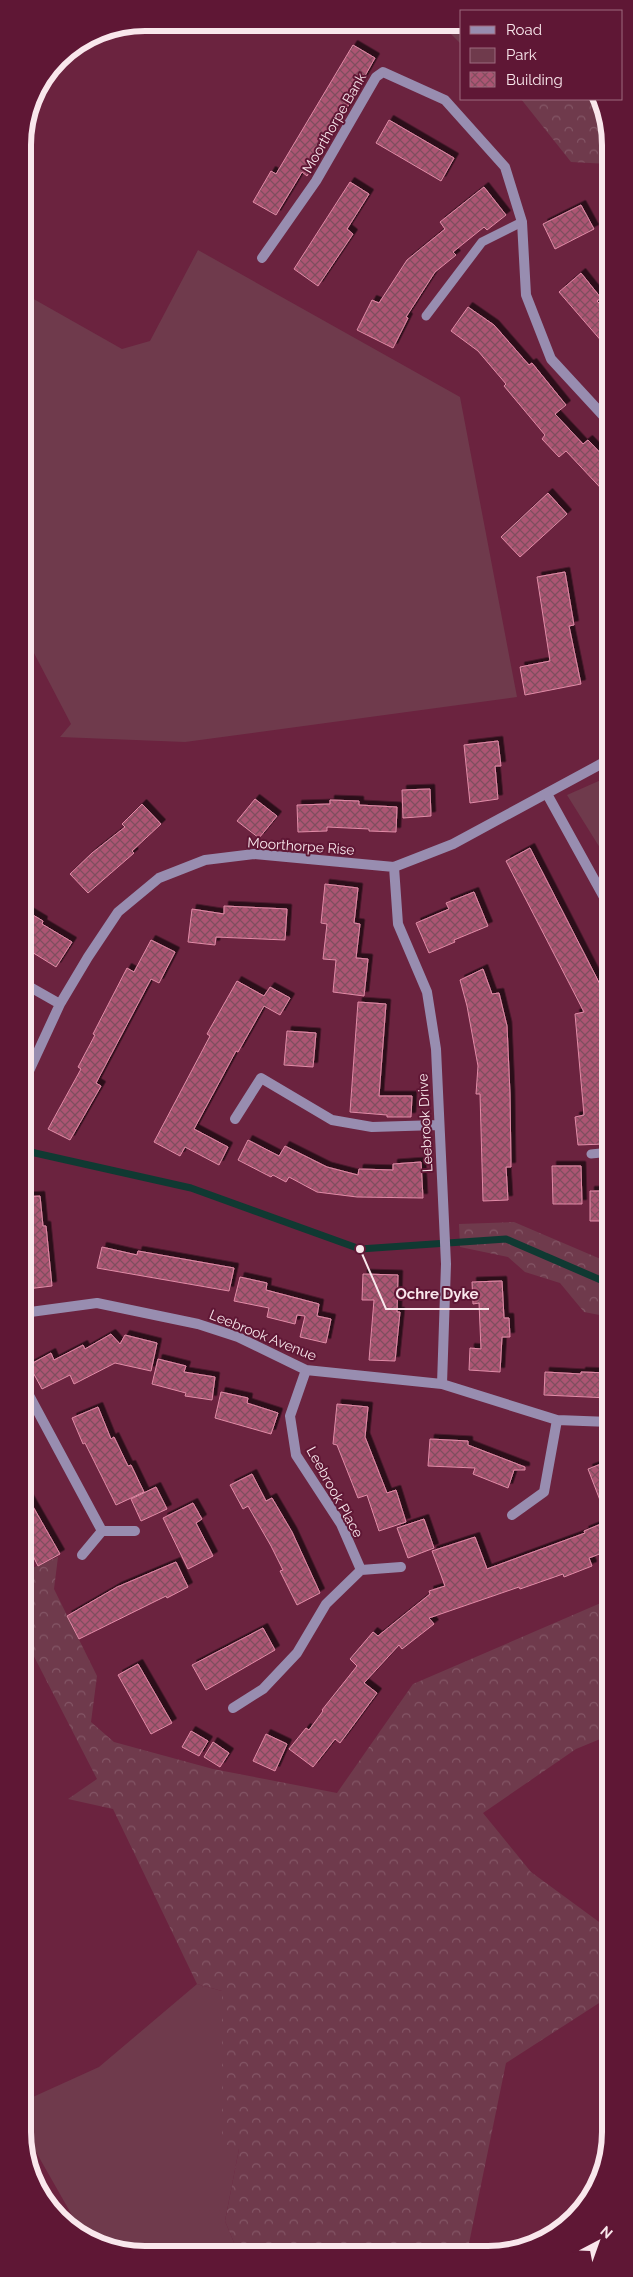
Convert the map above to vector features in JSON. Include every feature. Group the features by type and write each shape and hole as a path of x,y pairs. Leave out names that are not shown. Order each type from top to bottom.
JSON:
{"street":[{"name":"Moorthorpe Bank","path":"262,258 316,181 376,77 383,72 445,100 505,167 522,222 526,295 551,359 602,414"},
{"name":"Moorthorpe Rise","path":"31,1067 60,1004 118,912 159,878 205,860 254,854 394,868 453,844 602,763"},
{"path":"547,794 602,894"},
{"name":"Leebrook Drive","path":"394,868 398,924 427,992 436,1048 438,1125 446,1264 442,1384"},
{"path":"31,988 60,1004"},
{"path":"235,1119 261,1078 332,1120 372,1127 438,1125"},
{"name":"Leebrook Avenue","path":"31,1313 97,1303 198,1324 238,1337 306,1370 442,1384 557,1420 602,1422"},
{"name":"Leebrook Place","path":"306,1370 290,1416 296,1454 341,1524 361,1570"},
{"path":"31,1399 102,1532"},
{"path":"512,1515 544,1492 557,1420"},
{"path":"82,1555 102,1532 135,1531"},
{"path":"233,1708 263,1689 297,1653 326,1604 361,1570 401,1567"}],"lane":[{"path":"426,316 482,242 522,222"},
{"path":"592,1154 602,1153"}],"green space":[{"path":"448,31 460,31 460,43"},
{"path":"522,100 592,100 601,130 602,164 571,162"},
{"path":"198,250 460,397 517,697 185,742 60,737 71,724 31,647 31,298 122,349 150,341"},
{"path":"602,780 602,851 567,795"},
{"path":"514,1222 602,1260 602,1315 584,1312 560,1283 525,1272 508,1257 460,1247 459,1224"},
{"path":"58,1557 54,1589 97,1676 91,1722 114,1742 213,1769 337,1793 413,1684 602,1602 602,1738 576,1749 483,1813 531,1872 602,1924 602,2001 506,2063 468,2246 235,2246 225,2221 239,2149 222,2143 222,1991 197,1984 113,1809 68,1799 97,1779 31,1651 31,1569"},
{"path":"197,1984 222,1991 223,2044 239,2149 225,2221 235,2246 145,2246 123,2244 102,2237 76,2222 32,2145 31,2098 99,2067"}],"building":[{"path":"353,45 375,58 348,106 318,152 321,154 307,176 302,172 276,215 253,202 271,171 276,174"},
{"path":"389,120 454,158 441,181 376,143"},
{"path":"350,182 369,194 347,229 353,234 318,286 294,269"},
{"path":"484,187 506,215 487,230 484,227 453,252 456,255 435,272 406,317 408,318 393,348 357,330 372,300 379,303 407,260 445,229 440,222"},
{"path":"581,205 594,229 555,249 543,224"},
{"path":"581,273 601,298 597,301 602,306 602,342 559,292"},
{"path":"468,307 494,325 529,365 532,363 566,405 555,414 583,444 588,440 602,455 602,489 566,451 559,457 542,439 545,435 478,351 451,331"},
{"path":"548,493 567,514 520,557 501,537"},
{"path":"565,572 574,625 569,626 581,684 525,695 520,667 550,661 537,577"},
{"path":"498,741 501,766 495,766 498,799 470,803 464,745"},
{"path":"430,789 431,816 403,818 402,790"},
{"path":"255,799 277,816 259,838 237,821"},
{"path":"330,800 359,801 359,805 397,807 396,832 327,827 327,831 298,832 297,805 330,804"},
{"path":"142,804 161,824 132,851 134,853 88,893 70,874 92,853 125,827 122,824"},
{"path":"530,848 602,988 602,1144 578,1145 575,1117 584,1115 575,1014 584,1012 506,861"},
{"path":"325,884 358,888 354,923 360,924 356,958 368,959 364,996 333,992 336,960 323,959 327,924 321,923"},
{"path":"474,892 488,926 429,953 416,923 449,909 446,903"},
{"path":"224,906 287,909 285,940 216,937 215,945 188,942 192,909 224,914"},
{"path":"31,914 43,921 42,924 72,942 56,967 31,951"},
{"path":"151,940 175,952 159,983 151,979 96,1083 101,1086 70,1140 48,1129 81,1069 78,1067 95,1035 93,1034 127,968 134,972"},
{"path":"483,969 492,994 499,993 507,1026 511,1167 506,1167 508,1200 483,1201 480,1094 476,1094 478,1066 467,1006 460,980"},
{"path":"237,981 264,996 270,987 290,998 280,1015 264,1006 238,1052 236,1051 194,1129 228,1147 219,1165 185,1147 180,1156 154,1142 210,1036 207,1034"},
{"path":"358,1002 386,1004 379,1096 412,1096 411,1117 387,1117 387,1115 350,1112"},
{"path":"287,1031 316,1033 313,1067 284,1065"},
{"path":"248,1140 279,1156 285,1146 327,1167 358,1175 359,1169 393,1170 393,1164 421,1162 423,1198 357,1197 317,1192 289,1177 286,1182 273,1175 271,1177 238,1160"},
{"path":"552,1166 581,1166 582,1204 553,1204"},
{"path":"590,1191 602,1191 602,1221 590,1221"},
{"path":"40,1196 43,1226 46,1226 52,1286 31,1289 31,1197"},
{"path":"102,1247 137,1255 138,1251 234,1268 229,1291 97,1268"},
{"path":"363,1274 398,1275 397,1312 400,1312 395,1361 369,1360 374,1300 362,1300"},
{"path":"240,1277 267,1283 266,1290 319,1304 317,1316 331,1319 326,1343 300,1337 305,1316 297,1315 295,1324 267,1317 269,1308 234,1301"},
{"path":"502,1281 504,1318 509,1318 510,1337 502,1337 500,1372 469,1370 470,1348 481,1349 479,1303 473,1304 472,1282"},
{"path":"111,1334 120,1344 125,1335 157,1343 151,1371 115,1363 74,1384 70,1375 42,1389 31,1369 31,1364 51,1353 54,1360 83,1345 85,1349"},
{"path":"158,1359 186,1366 184,1372 215,1377 212,1400 185,1396 186,1393 152,1384"},
{"path":"545,1372 581,1374 581,1372 602,1373 602,1398 544,1395"},
{"path":"221,1392 248,1398 247,1403 278,1413 271,1434 215,1418"},
{"path":"337,1404 368,1407 365,1437 387,1493 396,1490 406,1522 379,1531 367,1495 358,1498 337,1445 333,1444"},
{"path":"98,1407 111,1439 114,1437 128,1466 131,1465 144,1492 116,1505 85,1443 83,1444 72,1418"},
{"path":"430,1439 468,1441 468,1445 525,1467 525,1470 514,1470 508,1488 473,1474 475,1468 428,1466"},
{"path":"602,1464 602,1505 588,1469"},
{"path":"252,1474 266,1501 272,1498 292,1532 320,1593 297,1605 280,1571 283,1570 271,1546 248,1506 243,1509 230,1485"},
{"path":"156,1487 167,1509 141,1521 131,1499"},
{"path":"31,1503 60,1554 38,1566 31,1552"},
{"path":"193,1503 202,1519 196,1523 213,1556 188,1569 163,1518"},
{"path":"424,1519 434,1548 408,1558 397,1528"},
{"path":"602,1524 602,1553 589,1558 592,1566 564,1577 563,1574 520,1589 519,1587 429,1618 434,1624 402,1649 399,1645 364,1683 377,1693 340,1743 335,1739 313,1767 289,1749 306,1728 309,1730 322,1710 357,1666 350,1659 373,1632 378,1636 430,1594 429,1591 445,1586 432,1551 475,1537 487,1569 585,1533 584,1531"},
{"path":"176,1562 188,1587 79,1639 67,1616 117,1587"},
{"path":"263,1628 275,1650 206,1690 192,1665"},
{"path":"138,1664 172,1723 151,1734 118,1675"},
{"path":"191,1731 208,1741 199,1756 182,1747"},
{"path":"266,1734 287,1744 275,1771 253,1761"},
{"path":"213,1742 229,1753 220,1767 204,1757"}],"waterway":[{"path":"31,1151 191,1188 360,1249 506,1239 602,1281"}],"place":[{"name":"Ochre Dyke","path":"360,1249"}]}
